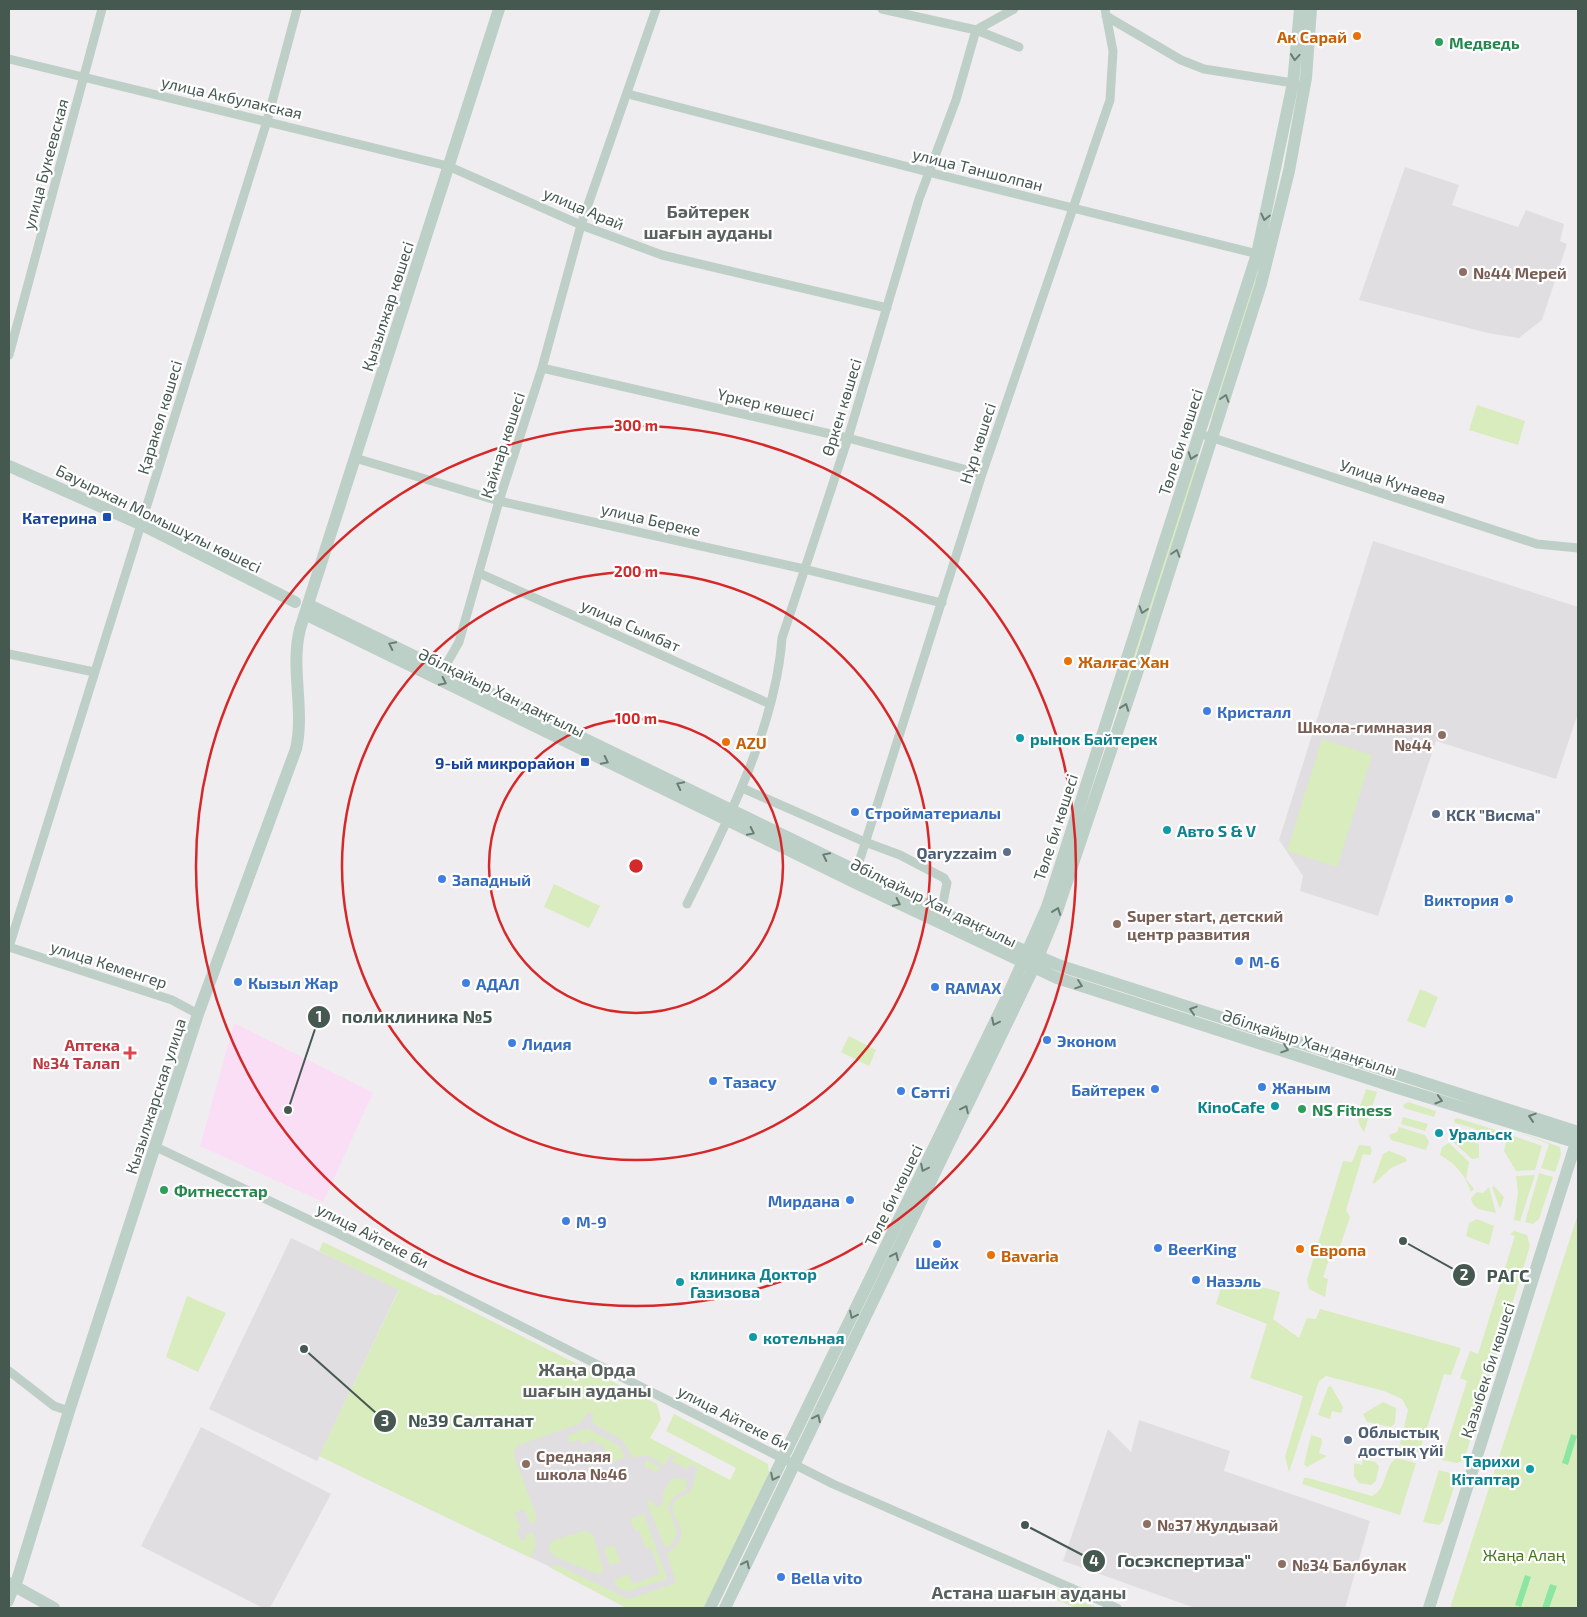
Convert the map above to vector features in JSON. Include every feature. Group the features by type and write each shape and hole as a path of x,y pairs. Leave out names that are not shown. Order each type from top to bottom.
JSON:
{"street":[{"name":"улица Букеевская","path":"9,356 102,9"},
{"name":"Қаракөл көшесі","path":"9,947 267,121 297,9"},
{"name":"Қызылжар көшесі","path":"307,610 499,9"},
{"name":"Қайнар көшесі","path":"443,670 459,642 499,501 542,368 581,225 656,9"},
{"path":"882,9 976,30 1019,47"},
{"path":"976,30 1014,9"},
{"name":"Төле би көшесі","path":"1031,960 1200,433 1263,255 1293,83 1300,9"},
{"name":"Төле би көшесі","path":"725,1608 789,1461 1031,960 1058,911 1213,438 1263,255 1289,171 1306,78 1311,9"},
{"path":"1105,12 1181,60 1204,69 1293,83"},
{"name":"Нұр көшесі","path":"855,870 982,474 1110,100 1113,51 1105,12"},
{"name":"Өркен көшесі","path":"688,904 742,788 770,704 781,660 782,638 848,438 928,172 956,100 976,30"},
{"name":"улица Акбулакская","path":"9,59 448,166"},
{"name":"улица Таншолпан","path":"628,94 928,172 1263,255"},
{"name":"улица Арай","path":"448,166 581,225 662,255 887,308"},
{"name":"Үркер көшесі","path":"542,368 848,438 982,474"},
{"name":"Улица Кунаева","path":"1200,433 1537,544 1578,548"},
{"name":"улица Береке","path":"355,458 499,501 804,569 942,603"},
{"name":"Бауыржан Момышұлы көшесі","path":"9,466 140,524 295,602 307,610"},
{"name":"улица Сымбат","path":"479,574 770,704"},
{"name":"Әбілқайыр Хан даңғылы","path":"307,610 729,815 855,870 941,912 1031,960"},
{"name":"Әбілқайыр Хан даңғылы","path":"307,610 443,670 729,815 841,876 1121,999 1264,1042 1398,1088 1578,1138"},
{"name":"Кызылжарская улица","path":"12,1585 198,1014 296,749 300,731 295,650 307,610"},
{"path":"9,654 94,672"},
{"path":"742,788 865,842 900,855 944,878 947,883 941,912"},
{"path":"841,876 855,870"},
{"name":"улица Кеменгер","path":"9,947 172,1000 198,1014"},
{"name":"Қазыбек би көшесі","path":"1429,1608 1578,1138"},
{"name":"улица Айтеке би","path":"156,1147 339,1234 842,1488 1117,1608"},
{"path":"9,1371 54,1406 69,1410"},
{"name":"Төле би көшесі","path":"710,1608 789,1461"},
{"path":"9,1602 12,1585 54,1608"}],"shaded area":[{"name":"№44 Мерей","path":"1405,167 1459,185 1452,205 1518,227 1526,210 1564,224 1560,241 1567,244 1542,320 1519,338 1488,333 1359,300"},
{"name":"Школа-гимназия №44","path":"1373,541 1578,607 1578,713 1556,779 1436,741 1378,916 1300,891 1303,876 1279,840"},
{"path":"234,1023 373,1093 323,1202 200,1146"},
{"path":"291,1238 399,1289 317,1461 209,1409"},
{"name":"Среднаяя школа №46","path":"430,1322 730,1484 670,1608 636,1608 356,1474"},
{"path":"1139,1420 1230,1451 1224,1471 1370,1521 1345,1608 1195,1608 1063,1561 1108,1429 1131,1452"},
{"path":"201,1427 331,1494 270,1608 263,1608 141,1546"},
{"path":"1571,1434 1577,1436 1568,1465 1562,1463"},
{"path":"1525,1575 1531,1577 1521,1607 1515,1605"},
{"path":"1550,1584 1557,1586 1549,1608 1542,1608"}],"green space":[{"path":"1256,275 1258,275 1213,419 1211,418"},
{"path":"1477,405 1525,421 1518,445 1469,430"},
{"path":"1196,462 1198,463 1121,701 1118,701"},
{"path":"1322,739 1372,755 1337,867 1287,851"},
{"path":"554,884 600,906 589,928 544,907"},
{"path":"1420,989 1438,997 1425,1028 1407,1021"},
{"path":"849,1036 876,1050 869,1066 841,1052"},
{"path":"1366,1089 1377,1092 1364,1132 1360,1127 1358,1116"},
{"path":"1408,1102 1436,1111 1434,1117 1404,1108 1403,1105"},
{"path":"1403,1117 1428,1124 1425,1131 1401,1124"},
{"path":"1457,1118 1502,1132 1491,1136 1455,1123 1454,1120"},
{"path":"1399,1127 1425,1135 1429,1142 1426,1150 1391,1140 1389,1135 1397,1132"},
{"path":"1511,1129 1560,1147 1561,1155 1555,1172 1541,1168 1549,1144"},
{"path":"1508,1134 1542,1146 1535,1170 1516,1171 1504,1151"},
{"path":"1454,1135 1479,1144 1479,1158 1472,1159 1452,1141"},
{"path":"1449,1143 1469,1162 1466,1179 1474,1189 1471,1192 1459,1170 1440,1155 1442,1147"},
{"path":"1359,1145 1370,1146 1372,1151 1370,1155 1363,1154 1346,1210 1350,1217 1339,1249 1332,1251 1323,1277 1328,1279 1325,1297 1309,1289 1307,1280 1343,1161 1352,1162"},
{"path":"1389,1151 1405,1157 1407,1161 1391,1168 1374,1184 1373,1182 1383,1154"},
{"path":"1539,1173 1553,1177 1539,1219 1533,1224 1525,1222"},
{"path":"1535,1175 1520,1221 1514,1220 1518,1193 1516,1176"},
{"path":"1494,1186 1504,1197 1500,1209 1492,1187"},
{"path":"1489,1187 1496,1213 1477,1208 1472,1202 1471,1198 1477,1192 1483,1193"},
{"name":"Жаңа Алаң","path":"1578,1214 1578,1608 1450,1608"},
{"path":"1477,1219 1494,1226 1489,1245 1466,1236 1469,1223"},
{"path":"1514,1231 1527,1235 1530,1246 1464,1460 1457,1463 1442,1460 1467,1381 1460,1378 1470,1351 1478,1354 1515,1236 1510,1234"},
{"path":"323,1242 435,1295 440,1295 657,1404 661,1419 650,1438 730,1480 736,1468 666,1431 674,1414 768,1464 769,1473 704,1608 626,1608 549,1567 557,1565 629,1599 676,1583 667,1553 676,1546 681,1533 673,1505 676,1500 691,1490 698,1468 690,1464 687,1469 672,1462 675,1456 671,1455 663,1466 649,1457 633,1458 622,1440 591,1422 594,1415 588,1412 581,1423 519,1445 514,1451 515,1459 536,1515 535,1521 531,1525 524,1509 514,1513 521,1528 516,1530 521,1541 526,1539 525,1535 533,1532 536,1544 531,1558 319,1456 399,1290 319,1251"},
{"path":"1224,1277 1280,1292 1273,1319 1299,1338 1307,1318 1316,1319 1320,1309 1461,1348 1451,1375 1444,1374 1419,1453 1400,1444 1408,1410 1402,1399 1384,1391 1326,1376 1319,1381 1289,1472 1285,1457 1303,1396 1250,1378 1267,1324 1216,1304"},
{"path":"187,1296 226,1313 198,1372 166,1357"},
{"path":"1331,1386 1343,1407 1341,1413 1332,1411 1330,1419 1318,1415 1328,1387"},
{"path":"1383,1402 1396,1408 1395,1423 1391,1427 1367,1422 1363,1414"},
{"path":"587,1428 619,1446 625,1457 610,1462 602,1443 596,1445 594,1440 582,1444 580,1439 570,1443 567,1436"},
{"path":"1311,1435 1321,1438 1322,1442 1319,1453 1327,1456 1307,1467 1304,1464"},
{"path":"1396,1458 1416,1463 1400,1515 1302,1484 1304,1478 1308,1478 1372,1496 1381,1488 1389,1467"},
{"path":"1363,1459 1375,1462 1379,1466 1376,1481 1371,1485 1359,1483 1354,1476 1354,1463 1362,1465"},
{"path":"647,1460 661,1468 654,1472 651,1468 648,1469 644,1465"},
{"path":"1439,1470 1453,1474 1456,1481 1443,1521 1439,1525 1423,1522"},
{"path":"673,1477 680,1480 687,1478 686,1489 673,1498 668,1507 677,1532 672,1544 665,1548 647,1503 650,1500 656,1507 661,1505 664,1500 662,1494"},
{"path":"644,1514 667,1579 626,1592 617,1587 614,1580 629,1574 633,1584 660,1574 651,1548 646,1549 639,1530 635,1531 630,1519"},
{"path":"584,1531 593,1534 603,1570 599,1575 554,1556 549,1550 549,1545 554,1540"},
{"path":"614,1545 620,1562 610,1565 604,1549"},
{"path":"1051,1589 1098,1608 1076,1608 1048,1596"}],"place":[{"name":"Ак Сарай","path":"1357,36"},
{"name":"Медведь","path":"1439,42"},
{"name":"№44 Мерей","path":"1463,272"},
{"name":"Катерина","path":"107,517"},
{"name":"Жалғас Хан","path":"1068,661"},
{"name":"Кристалл","path":"1207,711"},
{"name":"Школа-гимназия №44","path":"1442,735"},
{"name":"рынок Байтерек","path":"1020,738"},
{"name":"AZU","path":"726,742"},
{"name":"9-ый микрорайон","path":"585,762"},
{"name":"Стройматериалы","path":"855,812"},
{"name":"КСК \"Висма\"","path":"1436,814"},
{"name":"Авто S & V","path":"1167,830"},
{"name":"Qaryzzaim","path":"1007,852"},
{"name":"Западный","path":"442,879"},
{"name":"Виктория","path":"1509,899"},
{"name":"Super start, детский центр развития","path":"1117,924"},
{"name":"M-6","path":"1239,961"},
{"name":"Кызыл Жар","path":"238,982"},
{"name":"АДАЛ","path":"466,983"},
{"name":"RAMAX","path":"935,987"},
{"name":"Эконом","path":"1047,1040"},
{"name":"Лидия","path":"512,1043"},
{"name":"Аптека №34 Талап","path":"130,1053"},
{"name":"Тазасу","path":"713,1081"},
{"name":"Жаным","path":"1262,1087"},
{"name":"Байтерек","path":"1155,1089"},
{"name":"Cәтті","path":"901,1091"},
{"name":"KinoCafe","path":"1275,1106"},
{"name":"NS Fitness","path":"1302,1109"},
{"name":"поликлиника №5","path":"288,1110"},
{"name":"Уральск","path":"1439,1133"},
{"name":"Фитнесстар","path":"164,1190"},
{"name":"Мирдана","path":"850,1200"},
{"name":"M-9","path":"566,1221"},
{"name":"РАГС","path":"1403,1241"},
{"name":"Шейх","path":"937,1244"},
{"name":"BeerKing","path":"1158,1248"},
{"name":"Европа","path":"1300,1249"},
{"name":"Bavaria","path":"991,1255"},
{"name":"Назэль","path":"1196,1280"},
{"name":"клиника Доктор Газизова","path":"680,1282"},
{"name":"котельная","path":"753,1337"},
{"name":"№39 Салтанат","path":"304,1349"},
{"name":"Облыстық достық үйі","path":"1348,1440"},
{"name":"Среднаяя школа №46","path":"526,1464"},
{"name":"Тарихи Кітаптар","path":"1530,1469"},
{"name":"№37 Жулдызай","path":"1147,1524"},
{"name":"Госэкспертиза\"","path":"1025,1525"},
{"name":"№34 Балбулак","path":"1282,1564"},
{"name":"Bella vito","path":"781,1577"}],"district":[{"name":"Бәйтерек шағын ауданы","path":"708,221"},
{"name":"Жаңа Орда шағын ауданы","path":"587,1379"},
{"name":"Астана шағын ауданы","path":"1029,1592"}]}
